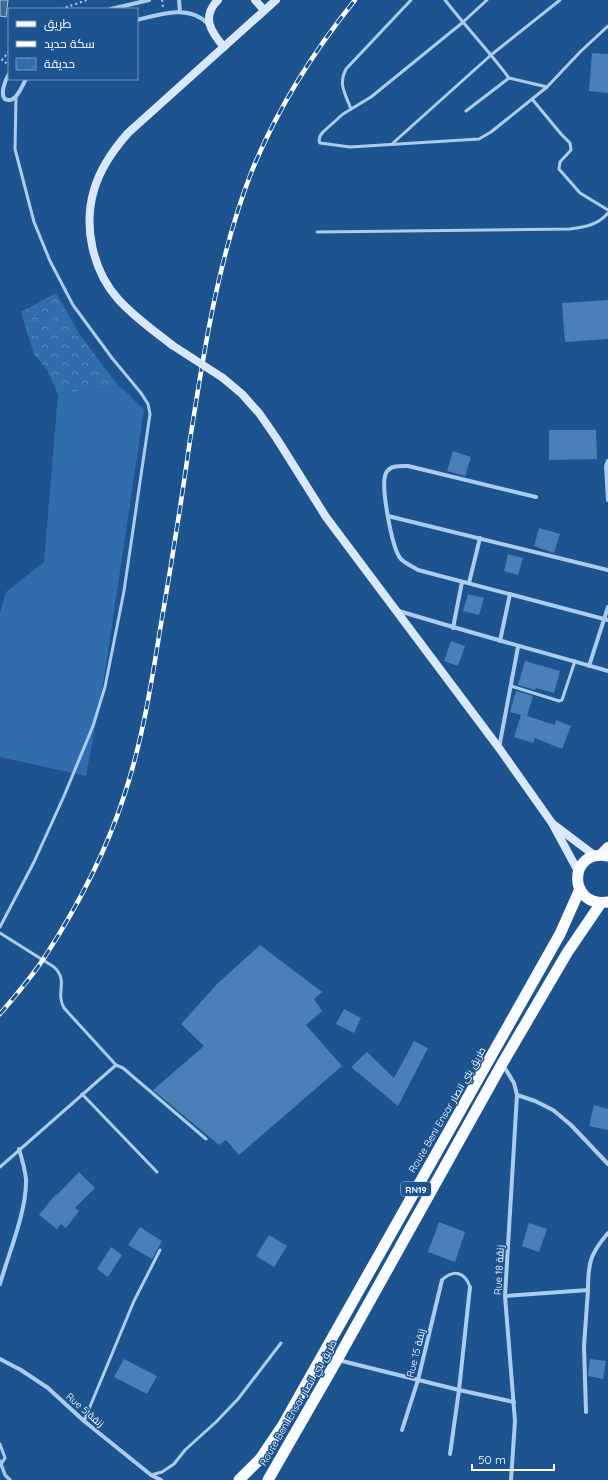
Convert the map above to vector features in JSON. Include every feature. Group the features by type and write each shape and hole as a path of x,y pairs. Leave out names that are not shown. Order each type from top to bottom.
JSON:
{"highway":[{"path":"578,871 587,859 603,853"},
{"name":"RN19","path":"578,871 577,880 585,897 592,901 605,902"},
{"name":"Route Beni Ensar طريق بني انصار","path":"238,1480 247,1474 260,1459 283,1425 556,941 568,918 580,889"},
{"name":"Route Beni Ensar طريق بني انصار","path":"268,1480 337,1360 502,1064 567,953 605,902"}],"main road":[{"path":"214,0 209,18 210,26 214,35 224,47"},
{"path":"211,9 218,0"},
{"path":"255,0 264,10"},
{"path":"276,0 124,138 116,147 104,167 92,197 90,234 91,246 106,283 118,299 134,315 172,345 223,378 242,394 259,413 326,517 499,748 552,824 578,871"},
{"path":"552,824 603,853"}],"street":[{"path":"115,8 149,0"},
{"path":"179,0 180,12"},
{"path":"138,20 165,13 180,12 199,17 210,26"},
{"path":"8,76 0,90 1,94 6,100 16,97 25,80"},
{"path":"608,461 606,466 608,500"},
{"path":"536,497 408,466 396,466 389,469 385,474 384,486 388,516 395,546 400,558 418,570 606,619"},
{"path":"388,516 608,570"},
{"path":"469,583 480,538"},
{"path":"453,628 462,582"},
{"path":"500,642 510,594"},
{"path":"590,666 606,619 608,607"},
{"path":"397,611 500,642 576,661 608,671"},
{"path":"499,748 518,646"},
{"name":"Rue 18 زنقة","path":"502,1064 514,1083 517,1095 505,1296 514,1402 514,1443 511,1480"},
{"path":"517,1095 535,1101 553,1110 570,1125 608,1164"},
{"path":"0,1284 25,1199 26,1179 19,1149"},
{"path":"586,1412 584,1346 588,1271 591,1256 608,1233"},
{"name":"Rue 15 زنقة","path":"402,1430 418,1380 442,1280"},
{"path":"450,1454 459,1390 470,1287"},
{"path":"505,1296 588,1290"},
{"name":"Rue 5 زنقة","path":"0,1359 21,1370 48,1388 84,1421 159,1480"},
{"path":"337,1360 514,1402"}],"lane":[{"path":"351,109 342,84 342,77 346,69 411,0"},
{"path":"445,0 462,23 491,55 509,78 547,87"},
{"path":"487,0 462,23 371,97 343,114 323,132 319,139 320,143 350,147 479,139 491,132 547,87 581,51 608,26"},
{"path":"392,144 491,55 560,0"},
{"path":"466,111 509,78"},
{"path":"0,927 34,862 64,796 93,726 105,687 127,576 150,414 148,404 141,393 112,358 73,305 50,261 34,222 15,149 16,97"},
{"path":"532,99 570,143 571,150 560,162 559,166 561,172 580,193 608,210"},
{"path":"317,232 570,230 590,226 604,218 608,213"},
{"path":"511,686 559,701 562,700 576,661"},
{"path":"0,933 60,972 62,983 60,1002 64,1008 116,1066 123,1068 206,1139"},
{"path":"0,1167 82,1094 116,1066"},
{"path":"82,1094 157,1172"},
{"path":"84,1421 134,1301 160,1250"},
{"path":"442,1280 448,1275 455,1273 462,1275 468,1280 470,1287"},
{"path":"151,1475 162,1472 174,1464 186,1450 216,1422 238,1399 281,1343"},
{"path":"0,1444 4,1455 0,1466"}],"path":[{"path":"64,8 87,0"},
{"path":"8,52 2,60 8,64"}],"green space":[{"path":"56,293 80,335 119,387 58,394 47,370 34,354 21,312"},
{"path":"121,387 144,410 105,672 86,776 0,757 0,613 6,592 44,562 58,394"}],"shaded area":[{"path":"0,0 8,0 6,17 0,16"}],"building":[{"path":"592,53 608,54 608,93 589,91"},
{"path":"608,300 608,339 565,342 562,303"},
{"path":"549,430 596,430 597,459 549,460"},
{"path":"453,451 471,457 465,476 447,471"},
{"path":"539,528 560,534 554,553 534,546"},
{"path":"508,554 523,558 518,575 504,571"},
{"path":"468,594 484,598 479,615 463,611"},
{"path":"451,641 465,646 458,666 444,661"},
{"path":"525,661 560,671 554,693 518,685"},
{"path":"516,691 533,696 527,716 555,725 556,720 571,726 562,749 535,738 533,743 514,737 521,715 510,712"},
{"path":"260,945 322,992 314,999 322,1011 306,1025 342,1066 239,1155 226,1140 219,1145 153,1090 204,1046 181,1024 217,984"},
{"path":"344,1009 361,1018 354,1033 336,1024"},
{"path":"414,1041 428,1048 398,1106 351,1067 367,1052 394,1078"},
{"path":"594,1105 608,1109 608,1130 589,1126"},
{"path":"79,1172 95,1188 75,1208 79,1211 66,1228 61,1224 57,1229 39,1215 56,1194 57,1195"},
{"path":"439,1222 465,1232 455,1262 428,1252"},
{"path":"529,1223 547,1229 539,1252 522,1246"},
{"path":"140,1227 162,1241 152,1259 128,1245"},
{"path":"269,1235 287,1246 274,1267 256,1256"},
{"path":"111,1247 122,1255 108,1277 97,1269"},
{"path":"124,1359 157,1376 147,1394 114,1377"},
{"path":"590,1359 606,1361 603,1379 588,1376"}],"waterway":[{"path":"0,1461 5,1475 10,1480"}],"railway":[{"path":"0,1014 23,987 56,939 79,900 117,817 136,755 145,714 172,559 195,406 213,305 239,205 261,150 284,105 310,61 355,0"}]}
